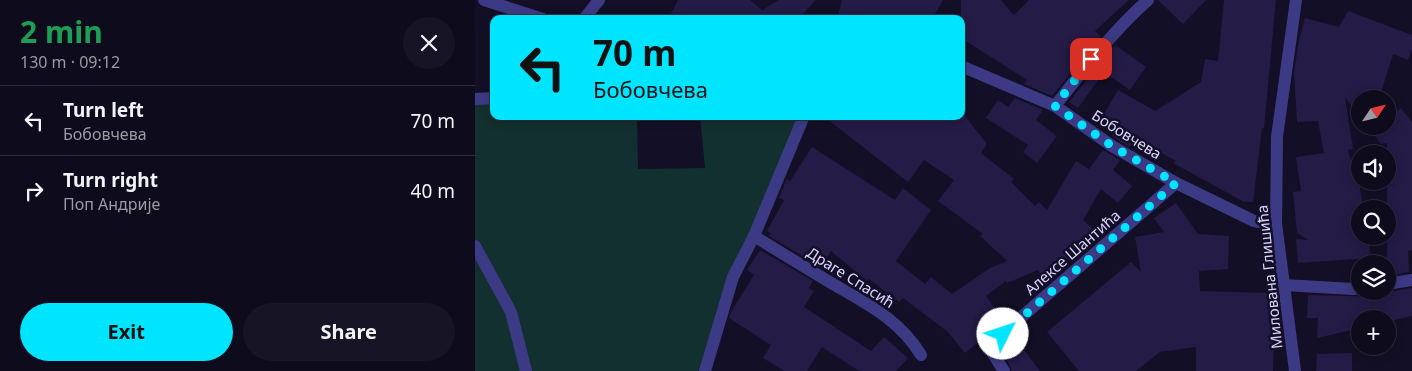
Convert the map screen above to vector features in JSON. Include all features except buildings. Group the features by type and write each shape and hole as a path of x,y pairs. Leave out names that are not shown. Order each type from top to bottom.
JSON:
{"street":[{"path":"484,0 531,15"},
{"path":"587,15 599,0"},
{"path":"1055,106 1103,44 1125,20 1148,0"},
{"name":"Милована Глишића","path":"1295,371 1277,223 1277,137 1296,0"},
{"name":"Бобовчева","path":"965,68 1055,106 1112,146 1176,183 1254,221 1277,223"},
{"path":"475,99 490,98"},
{"path":"705,371 733,277 754,236 802,120"},
{"name":"Алексе Шантића","path":"1004,371 988,346 1176,183"},
{"name":"Драге Спасић","path":"754,236 880,312 902,329 921,355"},
{"path":"475,246 511,312 525,371"},
{"path":"1396,283 1412,280"},
{"path":"1284,285 1351,289"}],"green space":[{"path":"490,98 490,120 637,120 638,169 705,168 700,120 802,120 754,236 705,371 475,371 475,99"}],"route":[{"path":"1003,334 1176,183 1112,146 1055,106 1091,59"}]}
